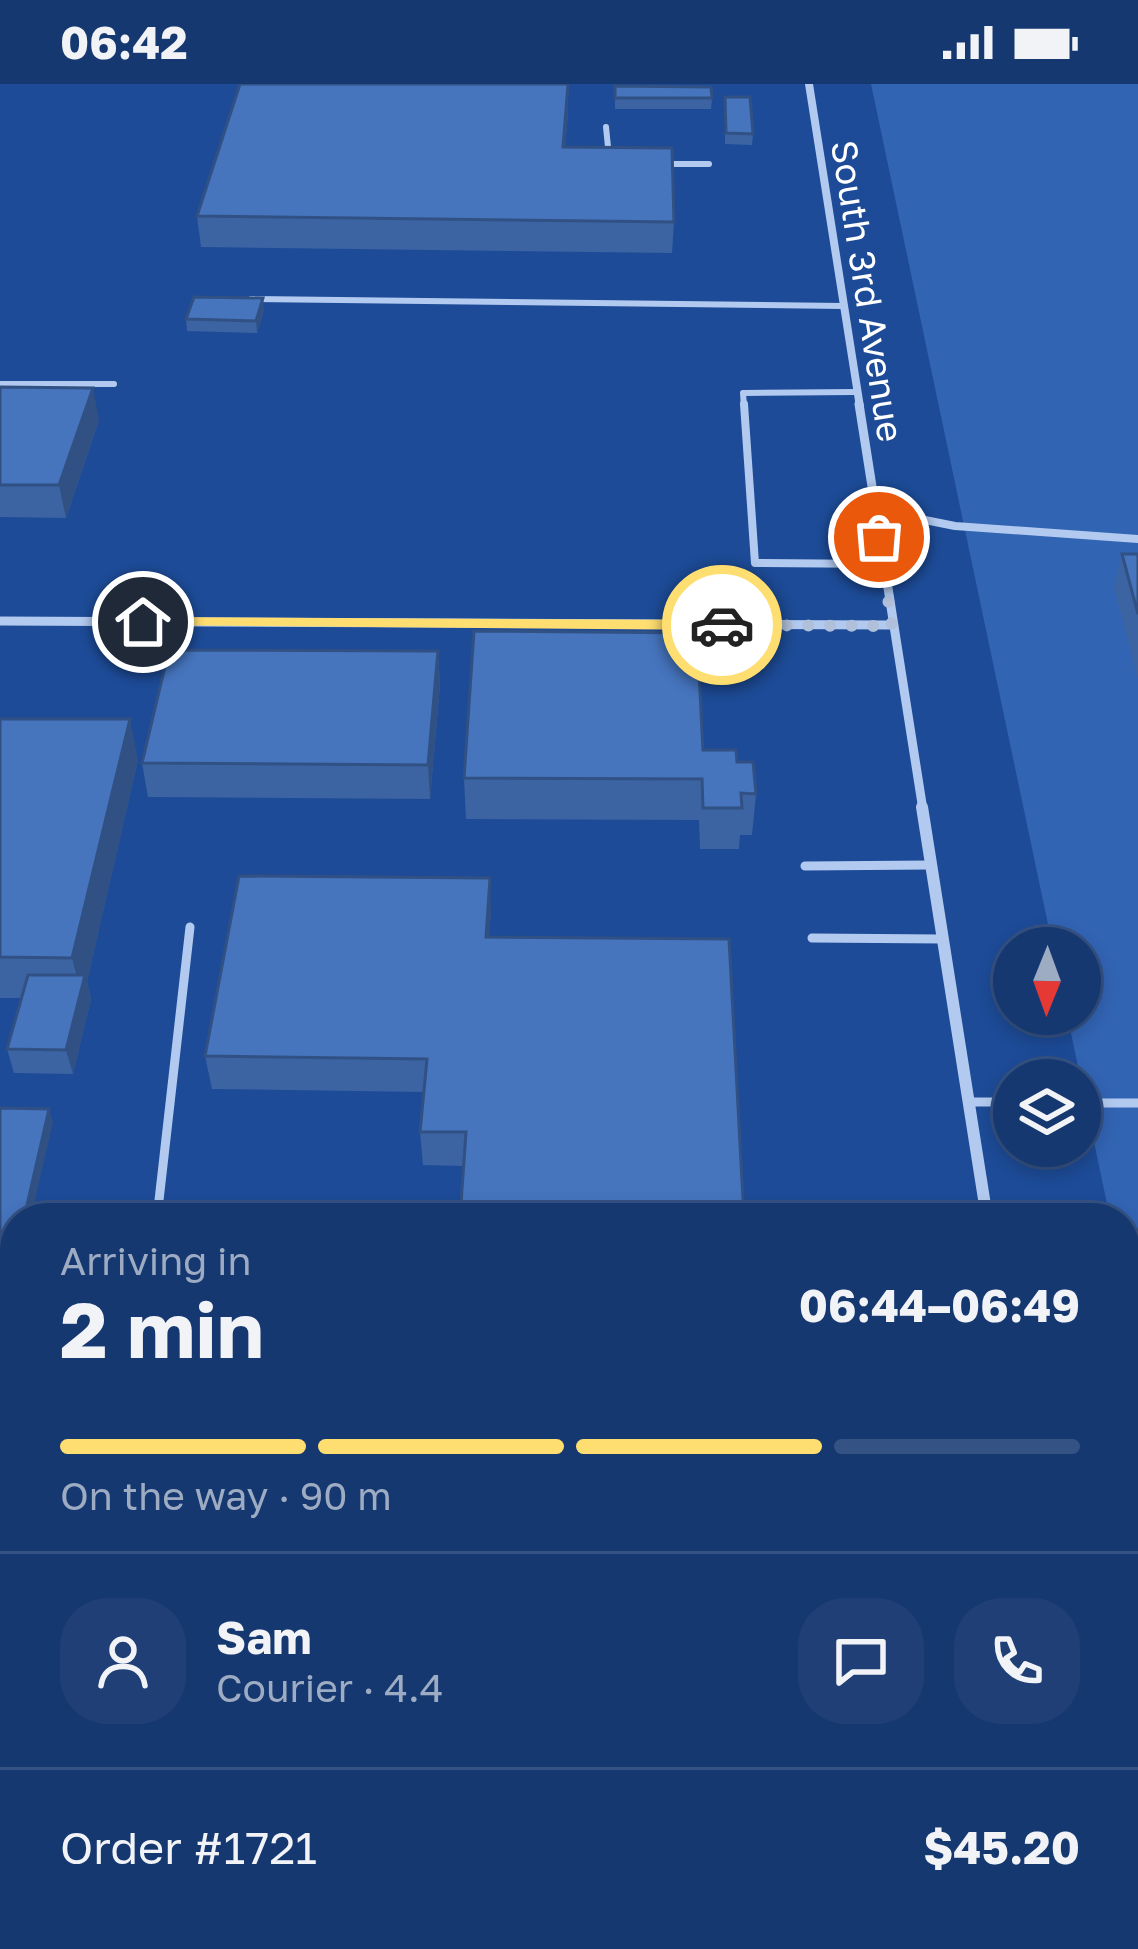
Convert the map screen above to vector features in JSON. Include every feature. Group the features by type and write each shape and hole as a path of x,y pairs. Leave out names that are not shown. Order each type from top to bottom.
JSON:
{"street":[{"name":"South 3rd Avenue","path":"808,84 985,1203"},
{"path":"0,621 892,626"}],"lane":[{"path":"606,127 608,157 628,164"},
{"path":"647,164 710,164"},
{"path":"240,299 843,306"},
{"path":"0,384 114,384"},
{"path":"856,392 743,393 755,563 883,564"},
{"path":"875,510 955,526 1138,539"},
{"path":"806,866 930,865"},
{"path":"160,1203 190,927"},
{"path":"812,938 942,939"},
{"path":"968,1102 993,1102"},
{"path":"1101,1102 1138,1102"}],"shaded area":[{"path":"871,84 1138,84 1138,1203 1107,1203 1099,1167 1101,1059 1076,1059 1071,1035 1101,1035 1101,927 1049,927"}],"building":[{"path":"240,84 568,84 563,147 672,148 674,222 197,216"},
{"path":"615,86 711,87 712,98 615,98"},
{"path":"725,97 750,97 753,134 726,133"},
{"path":"194,297 263,298 256,321 186,319"},
{"path":"0,387 93,388 59,485 0,485"},
{"path":"1122,554 1138,554 1138,614"},
{"path":"474,631 697,633 703,750 736,750 737,762 753,762 756,794 741,793 742,808 703,808 702,779 464,778"},
{"path":"169,650 438,651 428,765 142,763"},
{"path":"0,719 130,719 72,958 0,957"},
{"path":"239,876 490,878 486,937 729,939 743,1203 461,1203 466,1132 420,1132 427,1059 205,1056"},
{"path":"28,975 85,975 66,1050 7,1049"},
{"path":"0,1108 49,1109 27,1203 0,1203"}],"way so far":[{"path":"722,625 892,626 879,537"}],"route":[{"path":"143,622 722,625"}]}
